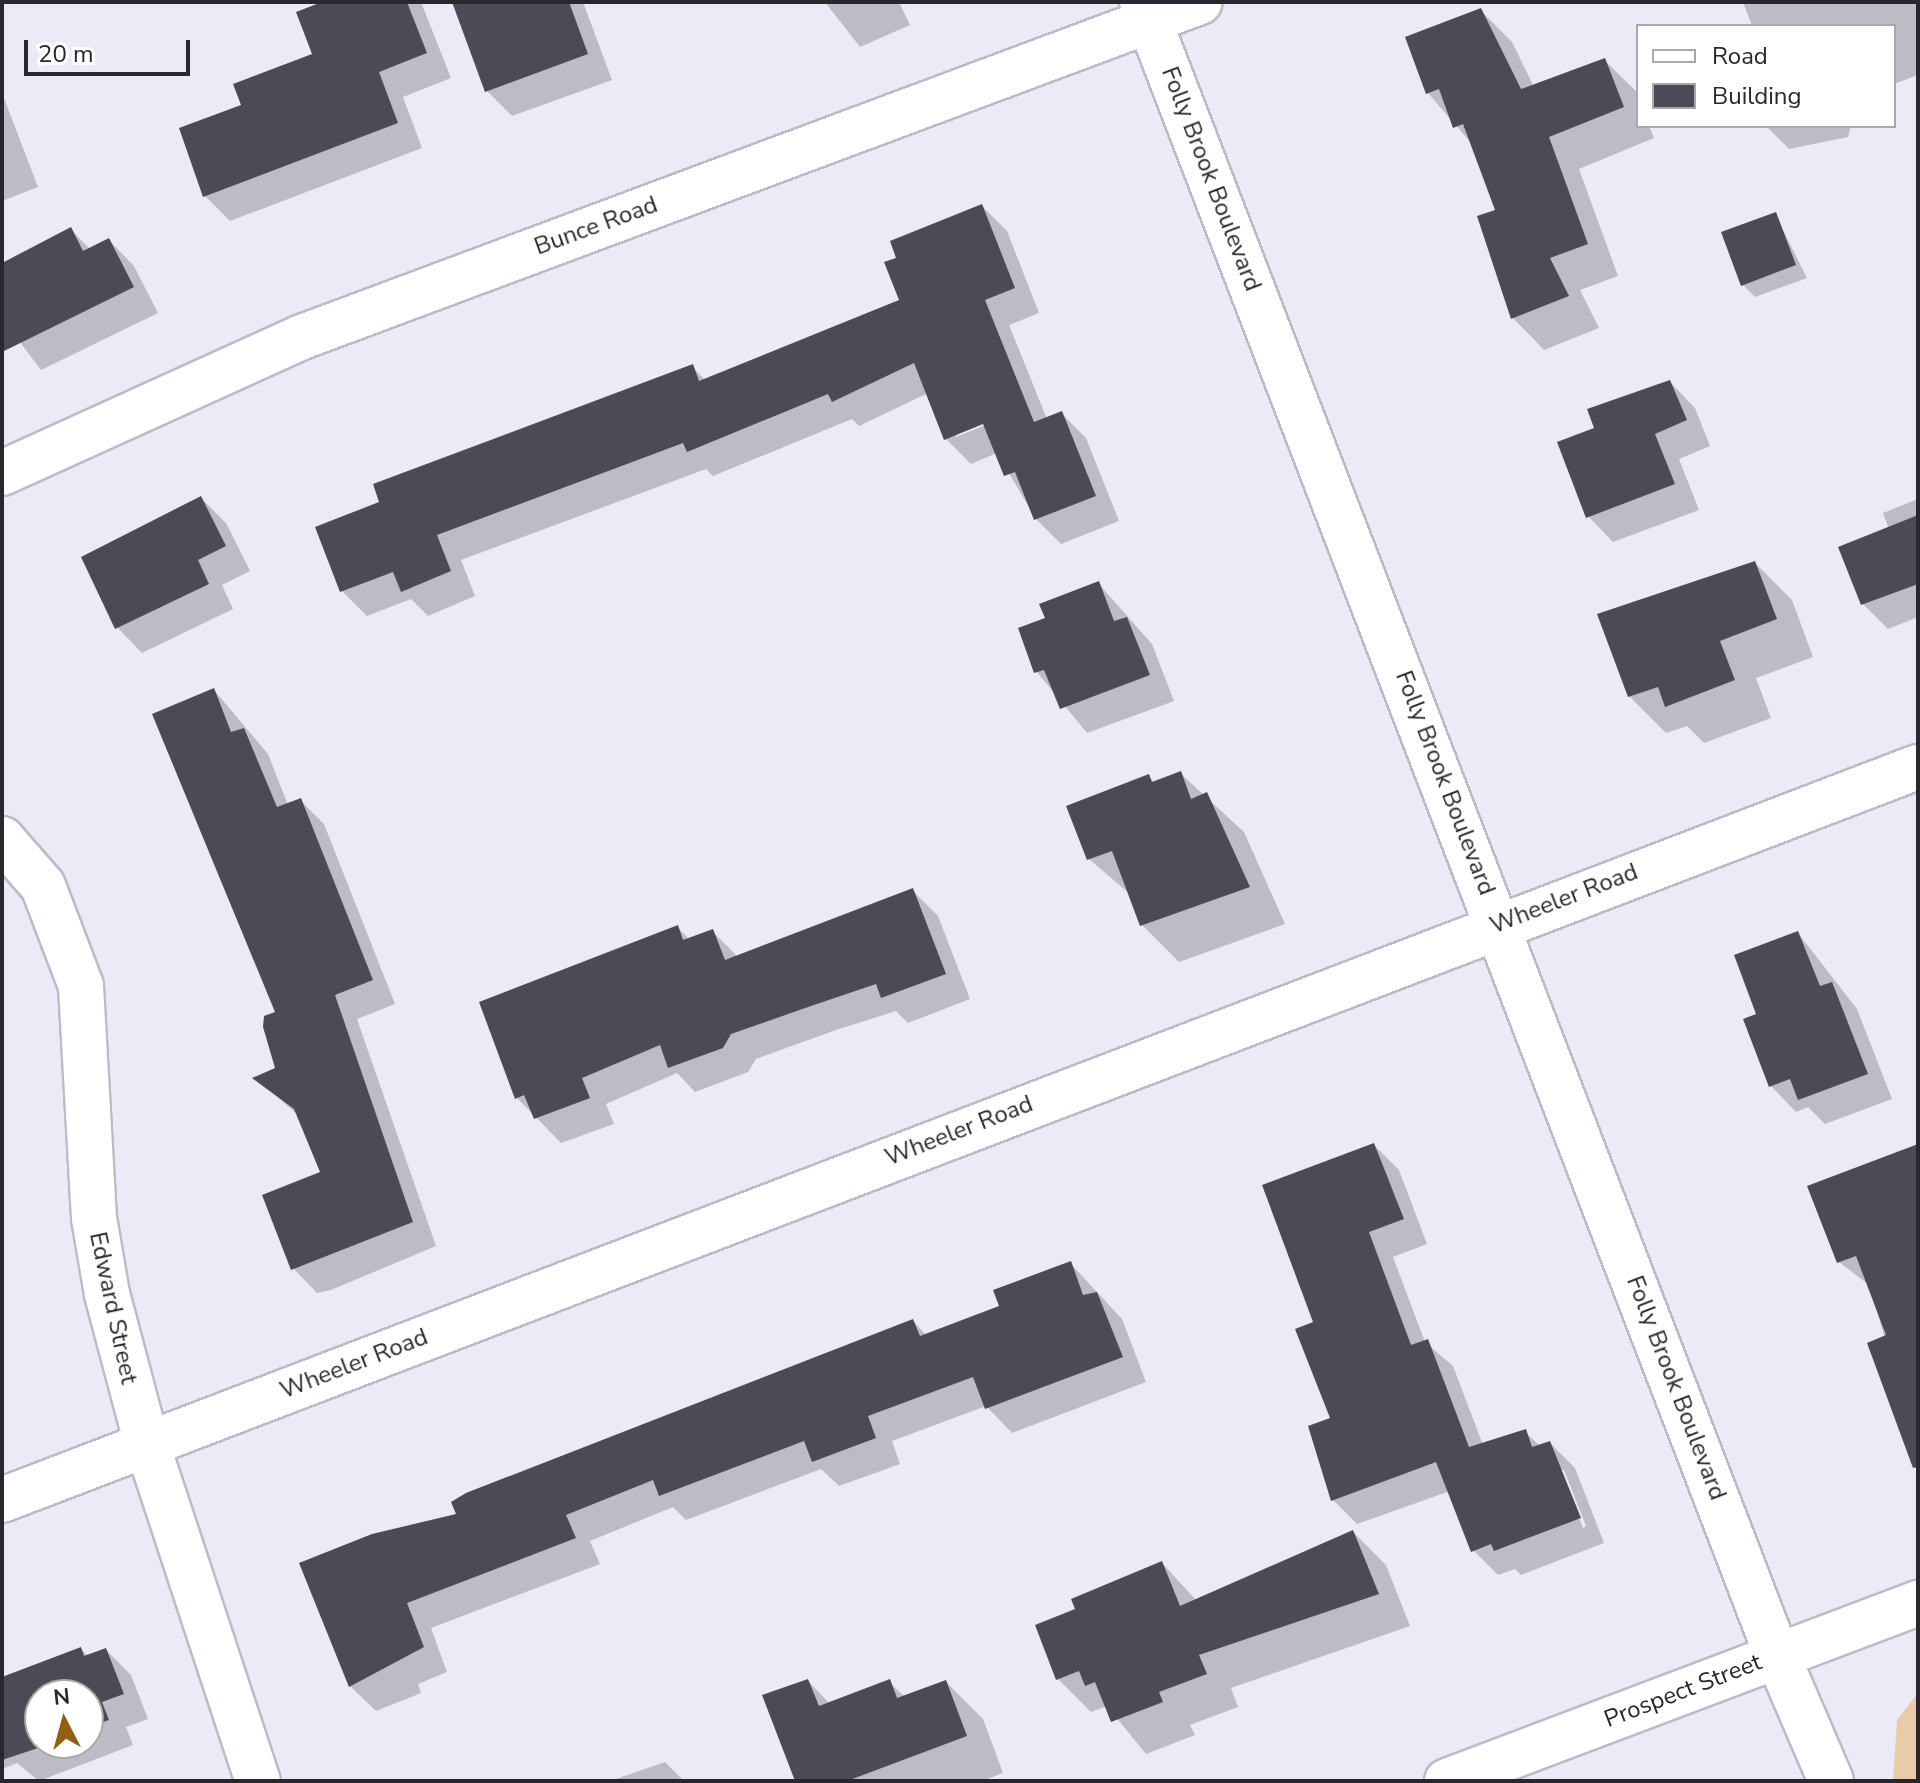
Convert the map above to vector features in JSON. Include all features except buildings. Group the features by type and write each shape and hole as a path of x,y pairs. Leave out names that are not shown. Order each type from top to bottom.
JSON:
{"street":[{"name":"Bunce Road","path":"2,473 302,337 1146,11 1200,2"},
{"name":"Folly Brook Boulevard","path":"1146,11 1500,923 1777,1655 1831,1781"},
{"name":"Wheeler Road","path":"2,1500 1500,923 1918,767"},
{"name":"Edward Street","path":"2,839 43,886 81,986 94,1218 147,1444 258,1781"},
{"name":"Prospect Street","path":"1447,1781 1918,1603"}],"shaded area":[{"path":"1918,1693 1918,1781 1893,1781 1897,1720"}]}
